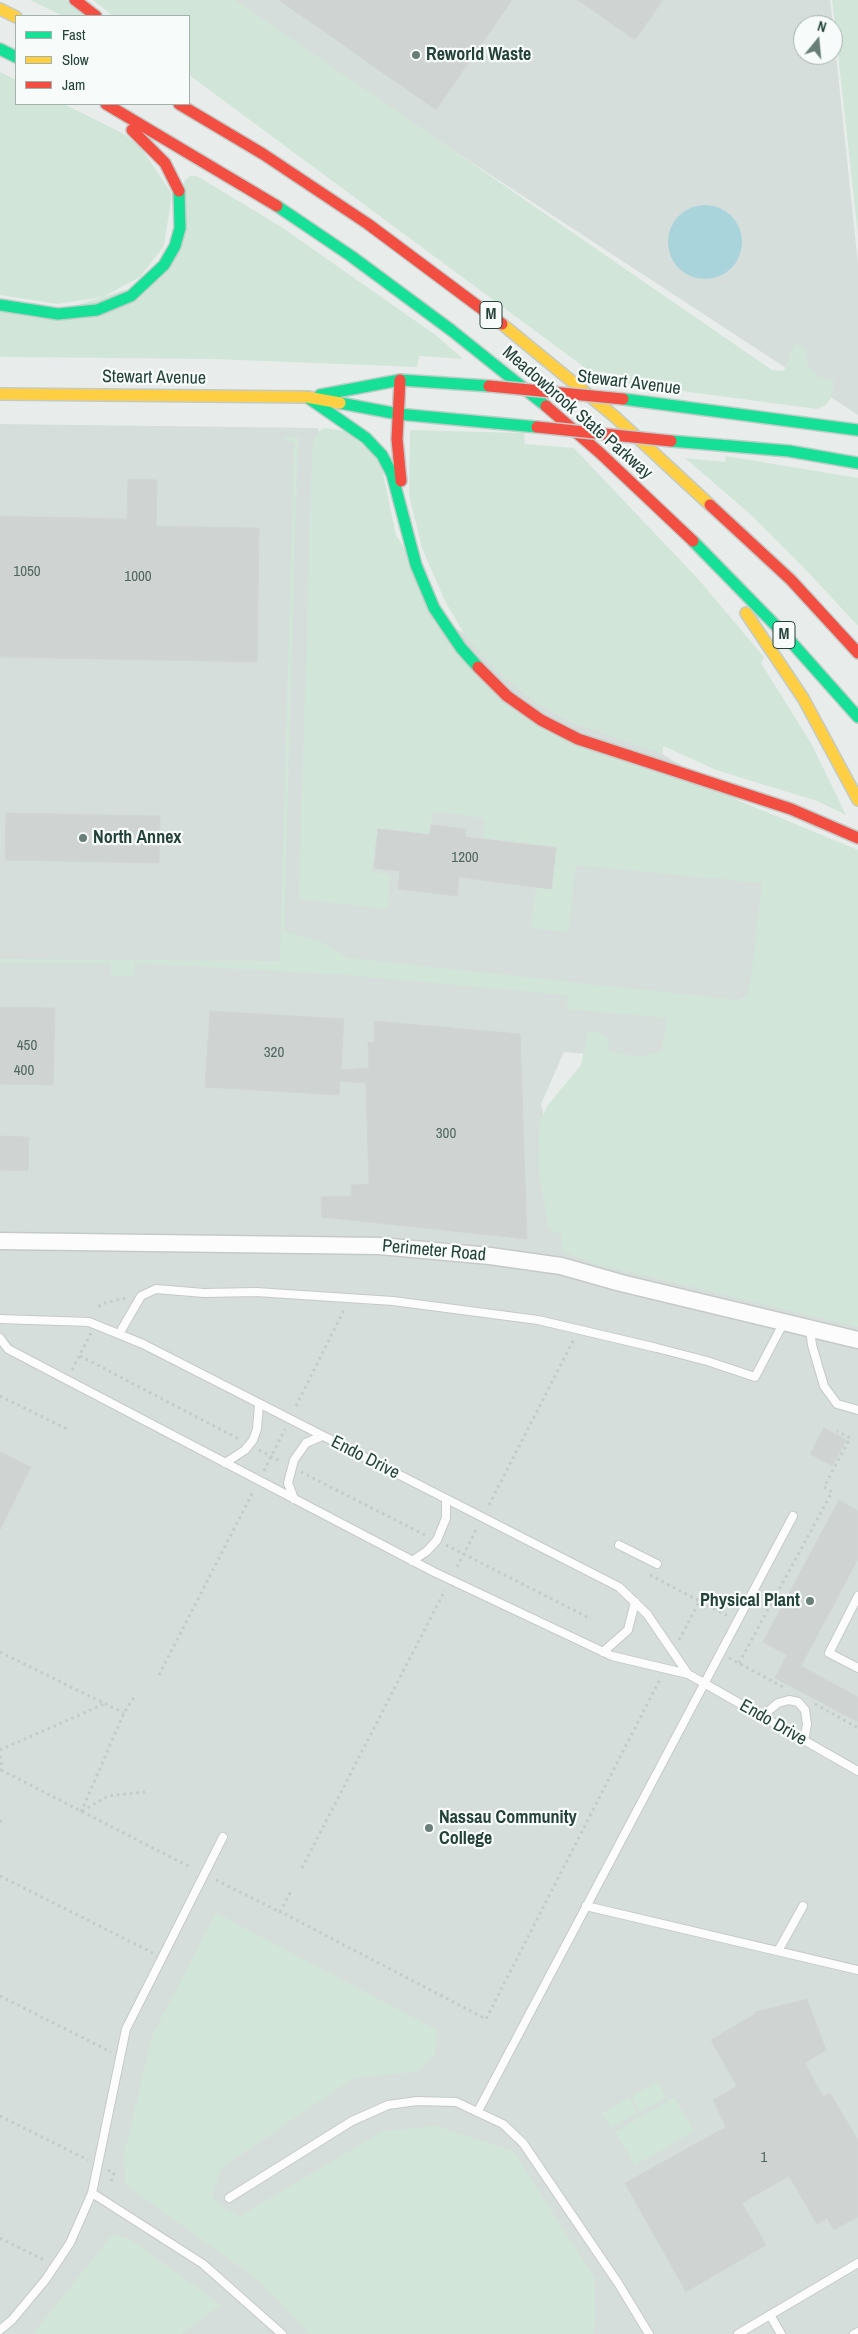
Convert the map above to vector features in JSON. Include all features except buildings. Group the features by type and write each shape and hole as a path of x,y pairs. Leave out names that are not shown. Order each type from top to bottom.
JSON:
{"main road":[{"path":"75,0 95,15"},
{"path":"0,9 15,16"},
{"path":"0,49 15,56"},
{"path":"0,305 58,314 84,312 108,306 141,289 164,265 171,254 178,237 181,218 180,200 175,181 165,163 107,105"},
{"name":"Meadowbrook State Parkway","path":"108,105 256,192 351,256 444,324 550,409 600,453 708,555 790,641 858,717"},
{"name":"Meadowbrook State Parkway","path":"181,105 263,154 420,261 530,345 614,416 791,580 858,653"},
{"path":"218,114 263,154"},
{"path":"400,380 397,439 404,525"},
{"name":"Stewart Avenue","path":"307,397 400,380 489,386 624,399 858,430"},
{"name":"Stewart Avenue","path":"0,394 307,397 398,414 789,452 858,463"},
{"path":"307,397 366,438 382,455 392,474 404,525 418,571 434,608 446,627 482,672 524,709 578,739 791,809 858,838"},
{"path":"708,555 803,698 858,800"}],"street":[{"name":"Perimeter Road","path":"0,1241 380,1246 490,1256 561,1266 621,1283 858,1340"}],"lane":[{"path":"119,1334 141,1296 156,1289 350,1298 393,1301 538,1320 707,1361 755,1378 784,1322"},
{"name":"Endo Drive","path":"0,1319 90,1322 150,1347 619,1587 647,1614 688,1674"},
{"path":"810,1328 812,1345 824,1386 837,1404 858,1410"},
{"name":"Endo Drive","path":"0,1338 8,1349 412,1560 612,1656 688,1674 858,1771"},
{"path":"225,1463 245,1450 253,1440 257,1428 259,1404"},
{"path":"294,1499 288,1483 294,1460 306,1443 322,1436"},
{"path":"412,1560 427,1551 437,1540 446,1518 446,1499"},
{"path":"478,2111 793,1516"},
{"path":"619,1545 657,1564"},
{"path":"858,1596 856,1606 829,1653 858,1668"},
{"path":"604,1652 628,1630 635,1602"},
{"path":"761,1717 778,1703 789,1700 798,1702 805,1710 804,1741"},
{"path":"0,2330 12,2320 55,2266 70,2243 92,2193 126,2029 223,1837"},
{"path":"586,1906 858,1970"},
{"path":"778,1951 803,1906"},
{"path":"229,2198 352,2121 388,2105 417,2101 456,2102 503,2124 523,2143 618,2283 649,2334"},
{"path":"92,2193 203,2264 282,2334"},
{"path":"738,2334 858,2263"},
{"path":"770,2315 781,2334"},
{"path":"854,2334 858,2332"}],"path":[{"path":"296,1406 350,1298"},
{"path":"489,1505 579,1329"},
{"path":"74,1366 93,1331"},
{"path":"80,1356 241,1440"},
{"path":"0,1396 67,1429"},
{"path":"264,1471 285,1429"},
{"path":"739,1663 832,1492 824,1487 850,1438 837,1431"},
{"path":"256,1449 286,1464"},
{"path":"300,1472 430,1537"},
{"path":"159,1675 254,1490"},
{"path":"457,1567 477,1528"},
{"path":"443,1544 591,1619"},
{"path":"657,1564 650,1576 737,1621"},
{"path":"302,1868 446,1589"},
{"path":"673,1652 699,1602"},
{"path":"0,1652 124,1714"},
{"path":"216,1880 486,2018 665,1668"},
{"path":"82,1812 124,1714 136,1694"},
{"path":"0,1750 105,1704"},
{"path":"0,1756 2,1760 0,1771 192,1868"},
{"path":"82,1812 108,1796 145,1792"},
{"path":"0,1876 162,1957"},
{"path":"278,1911 291,1891"},
{"path":"0,1996 120,2056"},
{"path":"0,2116 90,2161"},
{"path":"108,2170 114,2173 110,2185"},
{"path":"0,2238 55,2266"}],"shaded area":[{"name":"Reworld Waste","path":"223,0 830,0 832,15 793,15 793,65 837,65 858,264 858,415"},
{"name":"Nassau Community College","path":"0,424 318,428 355,567 838,861 749,1070 564,1052 541,1104 575,1250 858,1321 858,2334 0,2334"}],"green space":[{"path":"30,0 66,0 85,15 61,15"},
{"path":"93,0 235,0 772,370 784,371 795,342 806,350 808,366 820,377 834,381 831,398 826,405 817,409 629,384 630,376 588,370 190,76 190,15 112,15"},
{"path":"832,0 858,0 858,235 839,65 843,65 843,15 834,15"},
{"path":"0,72 15,80 15,105 66,105 124,134 142,149 172,194 164,246 140,277 103,297 57,304 0,295"},
{"path":"190,176 197,176 280,226 437,336 463,359 419,356 417,367 212,359 0,357 0,311 36,318 160,279 185,180"},
{"path":"325,428 345,431 380,459 396,535 501,702 858,850 858,1327 592,1263 562,1251 561,1234 553,1232 548,1225 538,1164 539,1124 547,1106 581,1065 588,1032 597,1032 609,1038 608,1051 637,1057 662,1052 667,1018 567,1009 568,995 348,975 135,963 134,976 111,976 111,963 0,963 0,959 280,961 294,441 286,441 284,437 298,437 284,927 287,932 321,942 348,958 737,1000 746,997 750,986 762,883 576,865 568,932 531,928 536,888 552,889 557,847 483,838 485,818 433,811 429,834 378,828 372,872 389,874 388,909 299,899 312,455 313,442 319,431"},
{"path":"410,430 524,433 525,444 574,448 699,580 764,657 761,663 811,743 846,815 817,801 716,770 663,746 663,754 571,722 538,704 501,675 468,640 445,601 422,548 409,495"},
{"path":"726,456 858,478 858,626 751,515 685,458 725,462"},
{"path":"216,1913 437,2030 435,2053 420,2071 354,2078 221,2168 212,2195 220,2206 240,2216 383,2131 437,2126 513,2151 594,2277 595,2325 593,2334 310,2334 258,2280 126,2185 124,2155 152,2036"},
{"path":"658,2082 666,2097 639,2112 631,2096"},
{"path":"674,2097 694,2131 635,2165 615,2132"},
{"path":"629,2098 637,2113 611,2128 602,2113"},
{"path":"113,2234 131,2240 221,2305 181,2334 33,2334"}],"water":[{"path":"705,205 719,208 731,216 739,228 742,242 739,256 731,268 719,276 705,279 691,276 679,268 671,256 668,242 671,228 679,216 691,208"}],"traffic: fast":[{"path":"0,49 15,56"},
{"path":"0,305 58,314 97,310 131,296 164,265 175,246 180,228 179,191"},
{"path":"277,206 351,256 451,330 546,406"},
{"path":"320,395 400,380 489,386"},
{"path":"307,397 366,438 382,455 392,474 416,565 434,608 461,648 478,667"},
{"path":"623,399 858,430"},
{"path":"340,403 398,414 537,427"},
{"path":"671,441 789,451 858,463"},
{"path":"693,541 785,635 858,717"}],"traffic: slow":[{"path":"0,9 15,16"},
{"path":"502,324 614,416 710,505"},
{"path":"0,394 307,397 340,403"},
{"path":"746,613 803,698 858,800"}],"traffic: jam":[{"path":"75,0 95,15"},
{"path":"108,105 277,206"},
{"path":"181,105 263,154 368,224 502,324"},
{"path":"132,130 165,163 179,191"},
{"path":"400,380 397,439 401,481"},
{"path":"489,386 623,399"},
{"path":"546,406 600,453 693,541"},
{"path":"537,427 671,441"},
{"path":"710,505 791,580 858,653"},
{"path":"478,667 507,696 541,720 578,739 791,809 858,838"}],"place":[{"name":"Reworld Waste","path":"416,55"},
{"name":"North Annex","path":"83,838"},
{"name":"Physical Plant","path":"810,1601"},
{"name":"Nassau Community College","path":"429,1828"}]}
